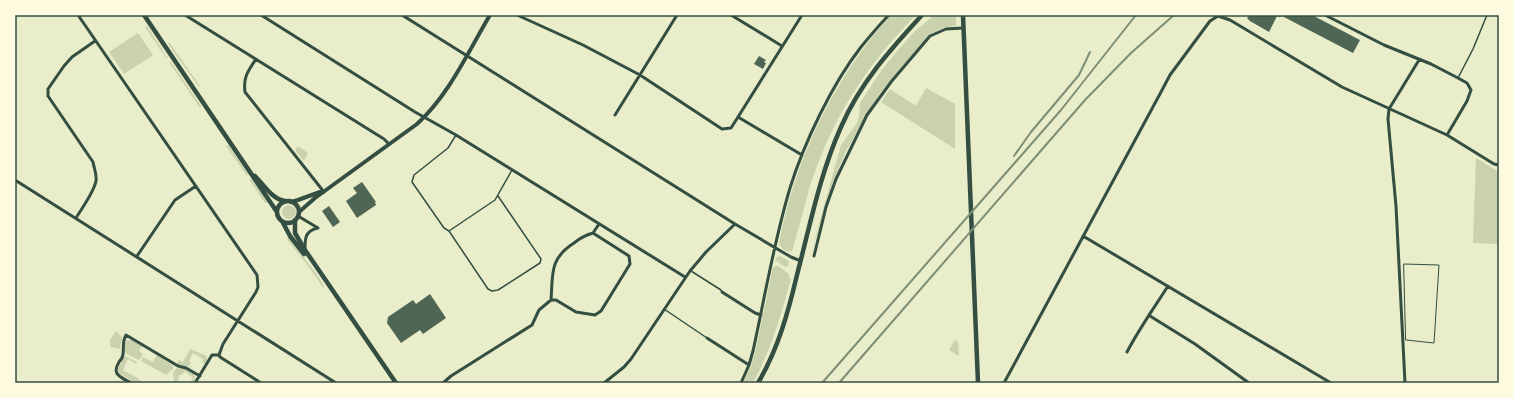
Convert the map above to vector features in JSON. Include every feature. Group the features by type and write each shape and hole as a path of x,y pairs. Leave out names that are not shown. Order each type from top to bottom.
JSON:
{"main road":[{"path":"144,15 246,165 277,212 290,236 321,276 396,383"},
{"path":"758,383 778,343 824,171 841,127 868,78 922,15"},
{"path":"915,22 926,15"},
{"path":"963,15 978,383"},
{"path":"246,165 274,197 280,200 289,201 296,205 297,216 295,233 321,276"},
{"path":"277,212 281,203 289,201"},
{"path":"282,221 288,222 297,216"}],"street":[{"path":"78,15 257,275 258,286 256,292 223,344 219,355"},
{"path":"185,15 384,139 389,144"},
{"path":"261,15 685,277"},
{"path":"402,15 735,224 791,257 801,260"},
{"path":"289,201 298,200 328,189 425,117 440,98 490,15"},
{"path":"517,15 584,45 640,75 722,128 731,128 802,15"},
{"path":"615,115 677,15"},
{"path":"731,15 782,46"},
{"path":"741,383 749,365 774,247 790,186 802,154 824,107 842,76 860,48 889,15"},
{"path":"1325,15 1384,45 1431,64 1467,83 1471,90 1467,101 1447,135"},
{"path":"1004,383 1170,75 1208,25 1218,16 1230,20 1342,87 1447,135 1494,164 1499,165"},
{"path":"814,256 826,207 836,179 867,116 891,82 930,36 946,29 963,28"},
{"path":"76,218 96,181 93,162 48,96 47,92 48,88 72,57 95,41"},
{"path":"256,59 244,82 245,92 323,191"},
{"path":"1404,383 1396,206 1388,119 1389,109 1419,60"},
{"path":"738,116 802,154"},
{"path":"15,180 336,383"},
{"path":"137,256 175,200 196,186"},
{"path":"305,250 306,235 310,231 318,228 297,216 323,191"},
{"path":"551,300 554,267 558,255 584,236 593,233 599,224"},
{"path":"604,383 624,367 631,359 685,277 706,252 735,224"},
{"path":"443,383 532,324 539,310 551,300 556,300 576,312 584,314 595,315 601,311 630,264 630,260 629,256 593,233"},
{"path":"1083,236 1331,383"},
{"path":"1127,352 1138,331 1150,316 1168,286"},
{"path":"722,292 755,312 761,314"},
{"path":"1150,316 1195,344 1249,383"},
{"path":"131,383 119,376 116,370 123,356 123,343 126,335 178,366 186,368 200,376"},
{"path":"708,338 749,365"},
{"path":"195,383 212,355 219,355 261,383"}],"lane":[{"path":"1458,78 1474,49 1487,15"},
{"path":"456,135 448,148 414,175 412,182 444,228 449,231 490,291 498,290 541,261 540,256 498,196"},
{"path":"449,231 495,200 512,170"},
{"path":"690,271 722,292"},
{"path":"664,309 708,338"}],"path":[{"path":"1404,264 1439,265 1434,343 1406,340 1404,264"}],"green space":[{"path":"891,15 916,15 881,54 865,75 838,119 817,167 808,193 792,251 786,251 779,243 795,181 806,151 820,121 852,65 870,39"},
{"path":"934,15 956,15 956,26 943,28 930,34 880,93 845,153 833,182 811,253 841,145 857,123 860,103 878,75 897,51 915,31"},
{"path":"147,26 167,57 167,59 145,27"},
{"path":"138,33 153,55 124,74 109,52"},
{"path":"169,42 200,86 199,87 168,44"},
{"path":"169,62 171,62 201,106 200,108"},
{"path":"926,88 955,104 955,149 881,102 890,89 916,106"},
{"path":"228,145 248,174 247,176 226,146"},
{"path":"298,146 308,153 304,161 295,150"},
{"path":"1476,158 1499,172 1499,244 1473,243"},
{"path":"249,179 251,179 269,202 265,203"},
{"path":"286,205 292,205 296,209 296,215 292,219 286,219 282,215 282,209"},
{"path":"289,237 321,280 324,287 323,288 287,239"},
{"path":"778,256 789,261 788,266 785,267 775,260"},
{"path":"778,266 789,274 789,278 791,279 775,332 759,371 753,383 743,383 755,353 773,267"},
{"path":"116,331 122,337 120,349 110,347 110,340"},
{"path":"127,340 131,340 142,346 139,351 143,354 139,360 125,353 124,345"},
{"path":"955,340 958,342 959,356 949,350"},
{"path":"190,349 207,356 207,360 204,364 202,362 203,359 193,353 189,361 191,363 189,366 196,371 177,363 179,360 183,362"},
{"path":"157,355 173,366 173,369 166,375 141,361 143,357 153,362"},
{"path":"125,356 137,362 136,364 128,359 123,370 145,383 135,383 119,373 118,368"},
{"path":"177,368 186,369 194,374 195,377 193,383 190,383 193,378 185,371 182,375 180,374 177,383 174,383 173,372"}],"building":[{"path":"1250,15 1312,15 1360,40 1353,53 1282,16 1277,16 1269,32 1250,21 1247,18"},
{"path":"759,56 766,60 764,62 766,63 763,69 754,64"},
{"path":"362,182 376,202 376,205 357,218 346,201 357,193 353,188"},
{"path":"329,206 340,222 333,227 322,211"},
{"path":"430,294 446,318 423,334 420,330 401,343 387,323 388,317 413,300 416,304"}],"railway":[{"path":"822,383 1061,110 1136,15"},
{"path":"839,383 1085,100 1131,53 1174,15"},
{"path":"1014,156 1031,132 1079,75 1090,52"}]}
